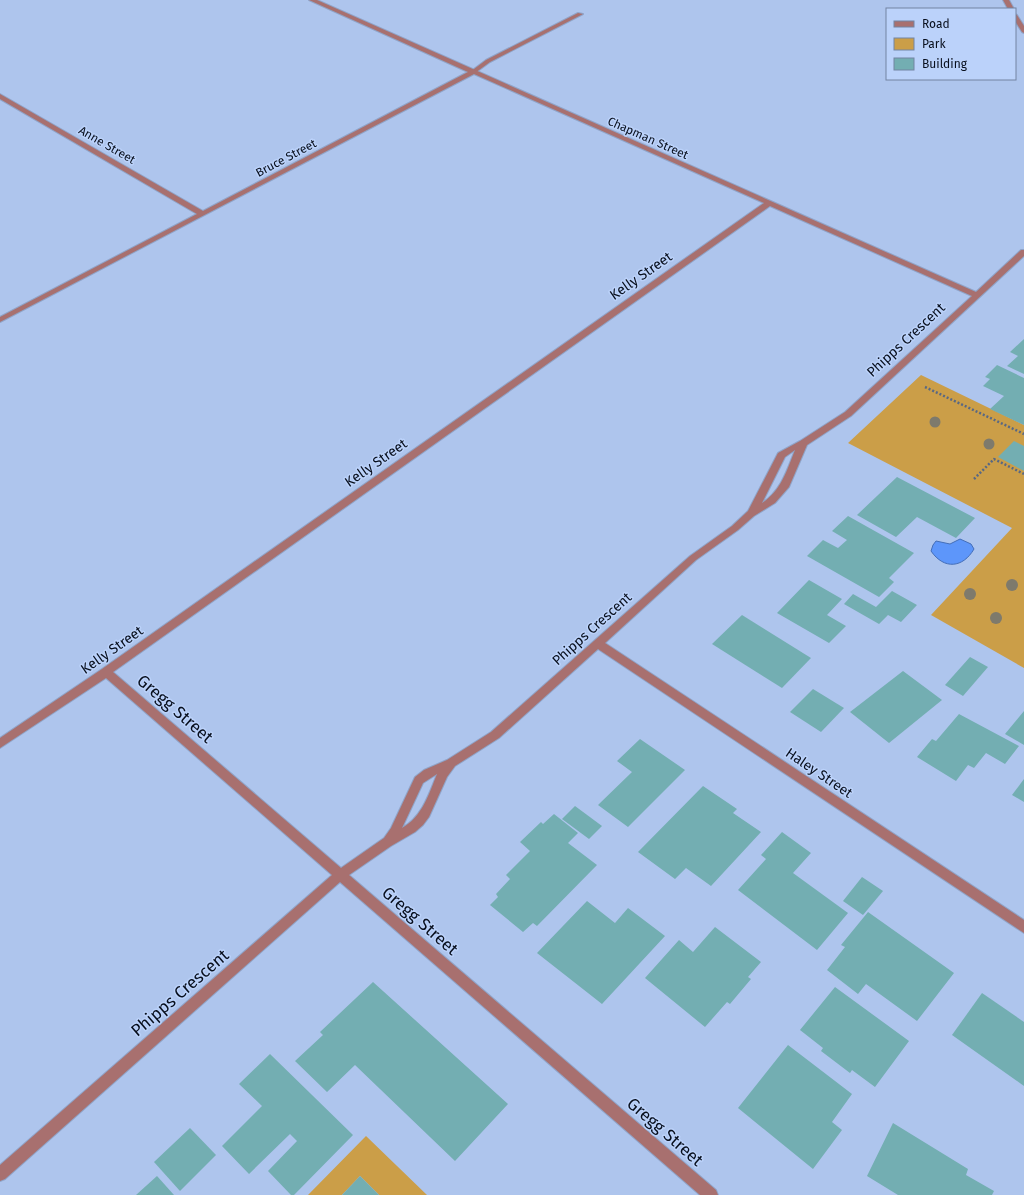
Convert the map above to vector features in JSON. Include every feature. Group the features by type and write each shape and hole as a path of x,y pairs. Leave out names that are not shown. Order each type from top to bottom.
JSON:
{"street":[{"name":"Chapman Street","path":"312,0 768,204 976,295"},
{"name":"Bruce Street","path":"0,320 473,72 488,61 580,14"},
{"path":"1016,18 1024,31"},
{"name":"Anne Street","path":"0,96 203,214"},
{"name":"Kelly Street","path":"0,744 106,672 768,204"},
{"name":"Phipps Crescent","path":"751,514 758,504 782,455 848,414 1024,252"},
{"name":"Phipps Crescent","path":"387,842 395,831 419,780 428,773 450,763 505,726 693,558 751,514 772,502 779,494 803,443"},
{"name":"Haley Street","path":"598,643 1024,927"},
{"name":"Gregg Street","path":"106,672 711,1195"},
{"name":"Phipps Crescent","path":"0,1174 340,875 387,842 411,829 419,822 425,814 443,774 450,763"}],"path":[{"path":"925,386 1024,434"},
{"path":"974,479 994,459 1024,474"}],"green space":[{"path":"921,375 1024,425 1024,668 931,615 1012,528 848,443"},
{"path":"366,1136 427,1195 379,1195 360,1176 342,1195 308,1195"}],"water":[{"path":"960,539 971,544 974,549 970,555 959,563 947,564 936,557 931,551 936,541 950,544"}],"building":[{"path":"1024,339 1024,374 1007,366 1018,356 1010,352"},
{"path":"997,365 1024,378 1024,425 990,409 1004,396 983,386 990,379 985,377"},
{"path":"1014,441 1024,446 1024,471 998,457"},
{"path":"897,477 975,518 956,538 917,517 896,537 857,515"},
{"path":"848,516 914,553 889,578 894,582 879,597 807,556 823,540 838,548 847,540 832,531"},
{"path":"809,580 842,599 827,615 846,626 829,643 777,613"},
{"path":"892,591 917,605 901,622 888,615 879,624 844,604 853,594 876,607"},
{"path":"742,615 811,658 782,688 712,644"},
{"path":"970,657 988,667 963,696 945,685"},
{"path":"903,671 942,700 889,743 850,712"},
{"path":"813,689 844,708 821,732 790,712"},
{"path":"1024,711 1024,745 1005,734"},
{"path":"959,714 1019,746 1005,764 986,753 974,768 968,765 956,781 917,757 932,739 936,741"},
{"path":"640,739 685,770 628,827 598,805 632,772 617,761"},
{"path":"1024,779 1024,802 1012,795"},
{"path":"703,786 737,809 733,813 761,832 711,886 686,868 675,879 638,852"},
{"path":"575,806 602,826 589,839 562,819"},
{"path":"554,814 578,833 568,843 597,865 537,926 533,923 523,932 490,905 498,897 496,894 510,879 506,875 530,851 520,842 541,822 543,824"},
{"path":"782,832 811,853 793,873 848,913 817,950 738,890 766,859 761,855"},
{"path":"862,877 883,891 863,915 843,901"},
{"path":"587,901 615,923 628,908 665,936 602,1004 537,953"},
{"path":"868,912 954,973 917,1021 866,984 858,994 827,970 845,947 841,945"},
{"path":"715,927 761,962 748,977 751,979 730,1004 727,1002 705,1027 645,978 679,940 693,952"},
{"path":"373,982 508,1104 455,1161 355,1065 327,1092 295,1061 323,1035 320,1032"},
{"path":"835,987 909,1041 875,1087 852,1070 850,1073 821,1051 823,1048 800,1030"},
{"path":"982,993 1024,1022 1024,1086 952,1035"},
{"path":"788,1045 852,1094 832,1122 842,1130 813,1169 738,1108"},
{"path":"270,1054 353,1135 294,1195 291,1195 268,1171 297,1141 290,1134 249,1174 222,1146 262,1106 239,1084"},
{"path":"893,1123 968,1169 966,1175 994,1191 992,1195 898,1195 867,1176"},
{"path":"190,1128 216,1155 180,1191 154,1162"},
{"path":"157,1176 174,1195 136,1195"},
{"path":"360,1176 379,1195 342,1195"}]}
